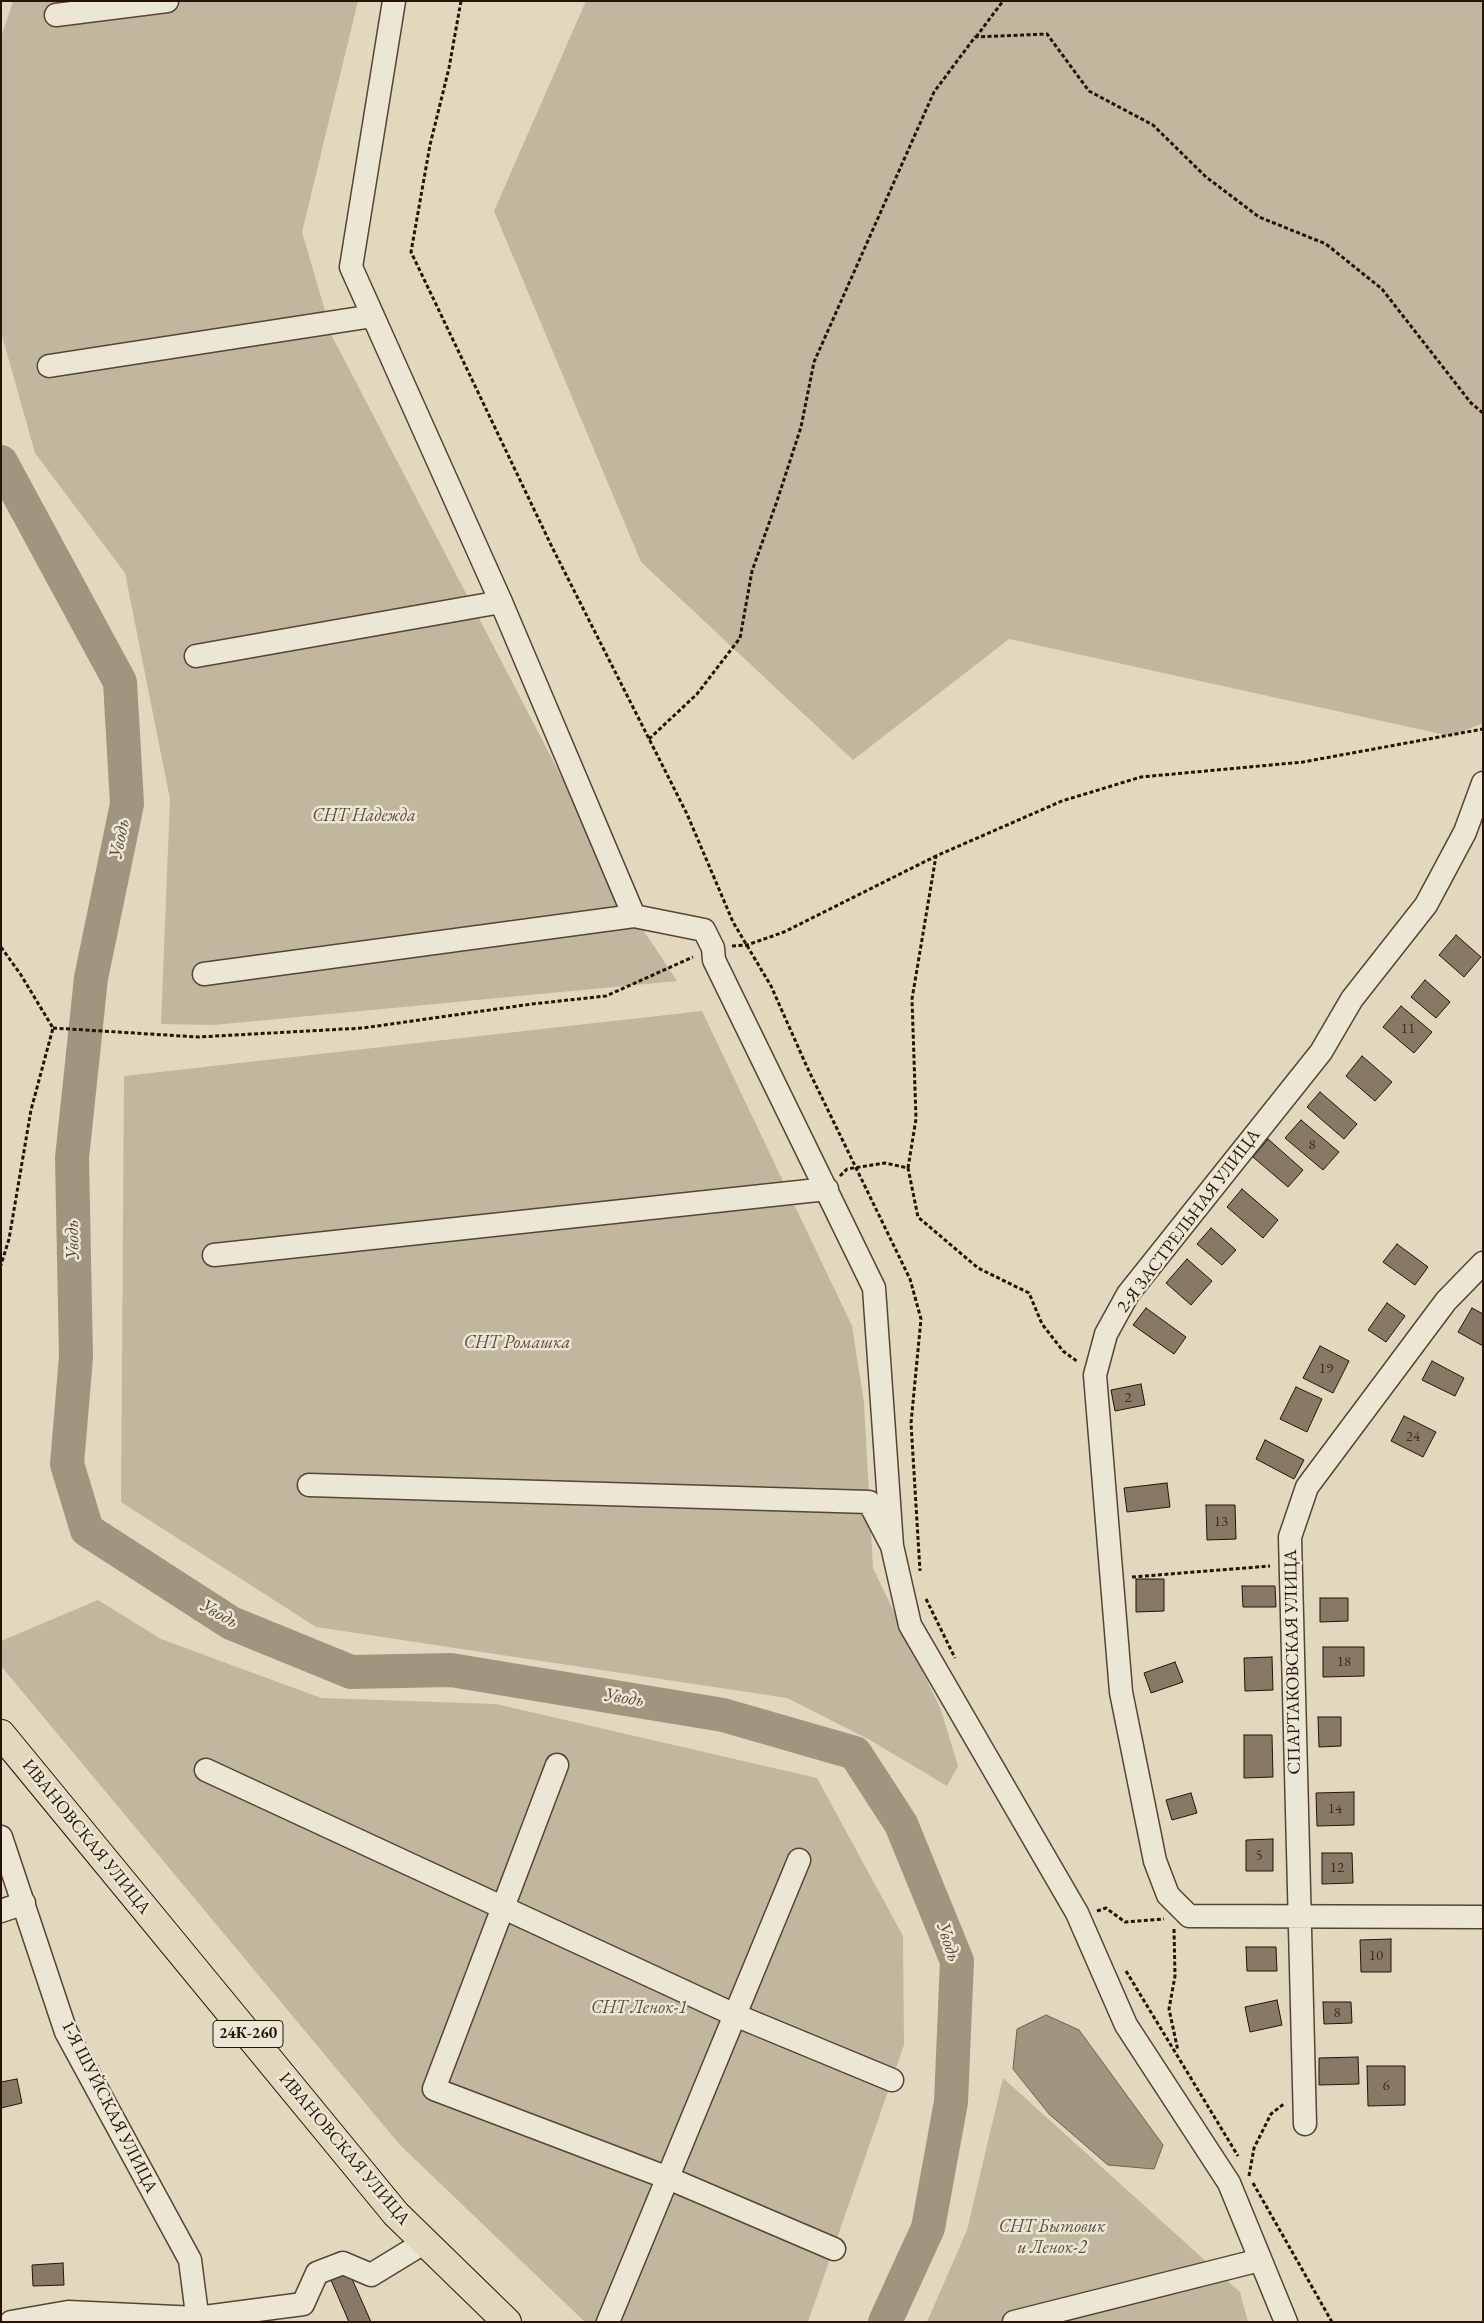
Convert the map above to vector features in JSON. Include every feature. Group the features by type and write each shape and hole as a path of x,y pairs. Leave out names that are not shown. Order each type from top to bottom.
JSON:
{"main road":[{"name":"ИВАНОВСКАЯ УЛИЦА","path":"1,1734 396,2214 507,2322"}],"street":[{"path":"56,16 167,1"},
{"path":"394,1 351,266 501,602 634,916"},
{"path":"49,366 373,316"},
{"path":"196,656 501,602"},
{"name":"2-Я ЗАСТРЕЛЬНАЯ УЛИЦА","path":"1182,1917 1168,1895 1155,1861 1122,1692 1096,1375 1106,1334 1128,1294 1321,1052 1352,999 1426,905 1464,832 1483,783"},
{"path":"204,974 634,916 704,930 713,948 714,960 874,1288 892,1546 910,1626 1077,1913 1126,2025 1229,2183 1286,2322"},
{"path":"214,1255 827,1189"},
{"name":"СПАРТАКОВСКАЯ УЛИЦА","path":"1305,2124 1290,1537 1307,1487 1446,1300 1483,1263"},
{"path":"309,1485 870,1502 892,1546"},
{"path":"557,1765 434,2089 668,2178 834,2249"},
{"path":"206,1770 735,2015 892,2080"},
{"name":"1-Я ШУЙСКАЯ УЛИЦА","path":"1,1837 66,2032 190,2260 198,2320"},
{"path":"608,2322 799,1860"},
{"path":"1,1911 24,1903"},
{"path":"1182,1917 1483,1917"},
{"path":"11,2322 68,2312 198,2320 303,2304 317,2273 344,2263 371,2274 425,2242"},
{"path":"1014,2322 1260,2260"}],"path":[{"path":"461,1 449,68 430,145 411,252 552,547 687,814 733,922 771,986 807,1067 910,1279 921,1319 912,1424 921,1579"},
{"path":"648,739 697,694 740,638 752,571 777,502 800,427 814,362 934,92 1003,1"},
{"path":"975,37 1047,34 1088,91 1153,125 1206,177 1259,217 1326,244 1382,289 1471,403 1483,412"},
{"path":"747,945 784,932 936,856 1062,801 1141,777 1303,762 1483,729"},
{"path":"936,856 912,998 916,1119 908,1168 918,1216 978,1268 1029,1293 1042,1324 1063,1351 1096,1375"},
{"path":"1,947 21,975 53,1028 31,1110 9,1239 1,1266"},
{"path":"53,1028 198,1037 363,1028 532,1004 606,996 713,948"},
{"path":"827,1189 847,1169 885,1163 908,1168"},
{"path":"1112,1578 1291,1565"},
{"path":"925,1596 958,1664"},
{"path":"1097,1919 1093,1912 1106,1908 1125,1922 1182,1917 1169,2009 1178,2054"},
{"path":"1123,1966 1178,2054 1241,2162"},
{"path":"1249,2176 1254,2148 1270,2114 1304,2090"},
{"path":"1245,2169 1332,2322"}],"green space":[{"name":"СНТ Надежда","path":"13,1 358,1 302,232 333,338 634,916 677,981 214,1025 161,1024 170,799 125,573 35,453 1,332 1,38"},
{"path":"586,1 1483,1 1483,723 1450,736 1009,639 853,760 641,562 494,211"},
{"name":"СНТ Ромашка","path":"702,1011 852,1326 864,1403 873,1568 941,1710 958,1766 947,1786 870,1740 787,1698 316,1627 121,1502 124,1076"},
{"name":"СНТ Ленок-1","path":"98,1600 161,1639 321,1698 496,1704 817,1778 903,1936 904,2045 808,2322 585,2322 400,2145 1,1666 1,1641"},
{"name":"СНТ Бытовик и Ленок-2","path":"1003,2078 1240,2292 1248,2322 927,2322 967,2230"}],"shaded area":[{"path":"1046,2015 1079,2030 1163,2145 1154,2169 1108,2165 1049,2114 1013,2069 1017,2029"}],"building":[{"path":"1456,935 1481,957 1464,977 1439,955"},
{"path":"1425,980 1450,1002 1436,1018 1411,997"},
{"path":"1401,1006 1432,1032 1414,1053 1383,1027"},
{"path":"1362,1056 1392,1082 1375,1101 1346,1076"},
{"path":"1320,1092 1357,1124 1344,1139 1307,1107"},
{"path":"1301,1120 1339,1152 1323,1170 1285,1138"},
{"path":"1268,1139 1303,1170 1288,1187 1253,1157"},
{"path":"1242,1189 1278,1220 1263,1238 1227,1207"},
{"path":"1211,1228 1236,1250 1222,1265 1197,1244"},
{"path":"1397,1244 1428,1267 1415,1285 1383,1262"},
{"path":"1187,1259 1212,1281 1191,1305 1166,1283"},
{"path":"1387,1303 1405,1316 1386,1342 1368,1330"},
{"path":"1146,1308 1186,1337 1174,1354 1133,1325"},
{"path":"1472,1308 1483,1314 1483,1346 1458,1332"},
{"path":"1320,1346 1349,1361 1333,1393 1303,1378"},
{"path":"1432,1361 1464,1378 1455,1396 1422,1380"},
{"path":"1141,1384 1145,1405 1115,1411 1111,1390"},
{"path":"1296,1387 1322,1399 1307,1432 1280,1419"},
{"path":"1404,1416 1436,1432 1423,1457 1391,1441"},
{"path":"1265,1440 1304,1460 1294,1479 1256,1459"},
{"path":"1167,1483 1170,1507 1127,1512 1124,1488"},
{"path":"1206,1505 1235,1505 1236,1539 1207,1540"},
{"path":"1136,1579 1164,1579 1164,1611 1136,1612"},
{"path":"1242,1586 1275,1586 1276,1607 1243,1607"},
{"path":"1320,1598 1348,1598 1348,1621 1320,1622"},
{"path":"1323,1647 1364,1647 1364,1676 1323,1677"},
{"path":"1272,1657 1273,1690 1245,1691 1244,1658"},
{"path":"1175,1662 1183,1682 1151,1693 1144,1673"},
{"path":"1318,1717 1341,1717 1341,1746 1319,1747"},
{"path":"1244,1735 1272,1735 1273,1777 1244,1778"},
{"path":"1354,1792 1354,1825 1317,1826 1316,1793"},
{"path":"1191,1793 1197,1813 1172,1820 1166,1800"},
{"path":"1273,1839 1273,1871 1246,1871 1246,1840"},
{"path":"1322,1853 1352,1853 1353,1883 1322,1884"},
{"path":"1391,1939 1391,1972 1361,1972 1360,1940"},
{"path":"1246,1947 1276,1947 1277,1971 1247,1971"},
{"path":"1277,2000 1282,2025 1250,2032 1245,2007"},
{"path":"1323,2002 1351,2002 1352,2023 1324,2024"},
{"path":"1358,2057 1359,2084 1319,2085 1319,2058"},
{"path":"1367,2066 1405,2066 1405,2105 1368,2106"},
{"path":"17,2079 22,2103 1,2108 1,2082"},
{"path":"63,2263 64,2285 33,2286 32,2265"},
{"path":"349,2272 371,2322 349,2322 331,2280"}],"waterway":[{"name":"Уводь","path":"1,462 120,682 127,804 91,978 72,1158 76,1357 67,1464 87,1530 231,1623 351,1672 451,1670 723,1715 855,1753 901,1824 957,1961 951,2102 928,2228 885,2322"}]}
